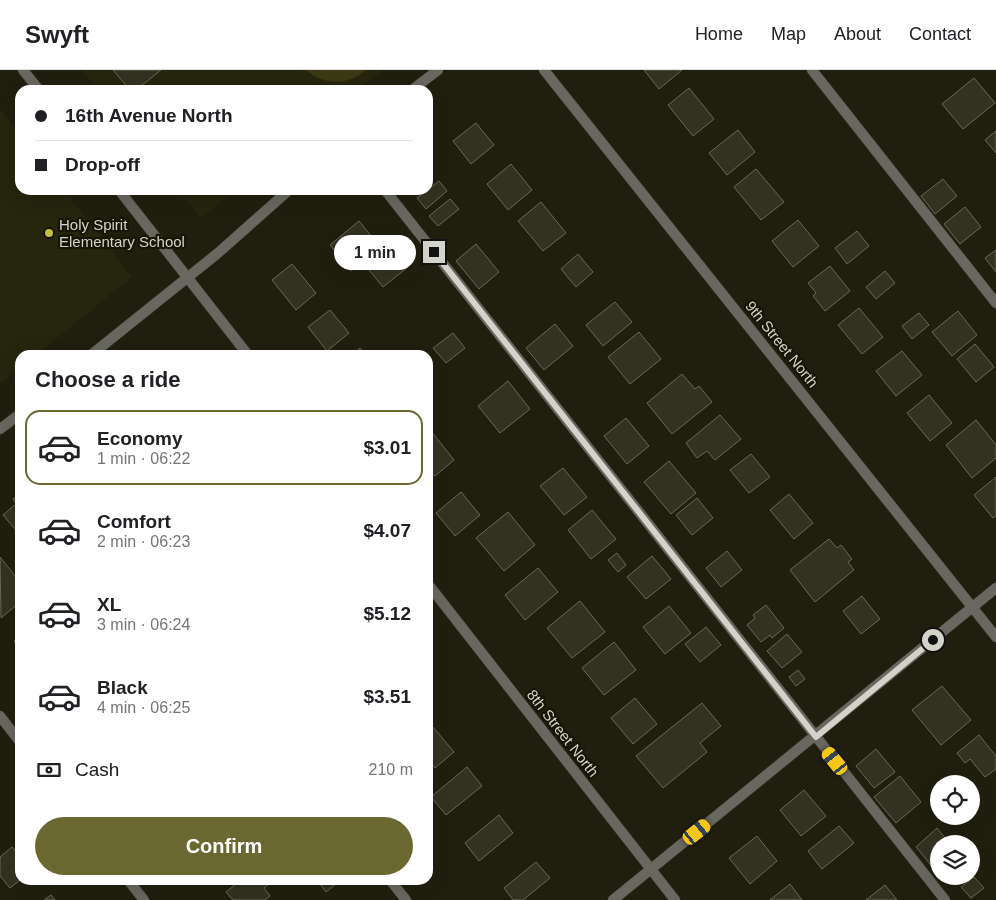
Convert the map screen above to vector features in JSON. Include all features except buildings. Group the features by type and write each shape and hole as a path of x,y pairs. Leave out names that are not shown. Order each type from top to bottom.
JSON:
{"street":[{"path":"23,70 35,85"},
{"path":"418,85 438,70"},
{"name":"9th Street North","path":"544,70 996,637"},
{"path":"812,70 996,303"},
{"path":"122,195 244,350"},
{"path":"97,350 218,253 283,195"},
{"path":"389,195 945,900"},
{"path":"0,429 15,418"},
{"path":"613,900 816,737 996,588"},
{"name":"8th Street North","path":"433,590 675,900"},
{"path":"0,716 15,736"},
{"path":"132,885 144,900"},
{"path":"394,885 406,900"}],"shaded area":[{"path":"81,70 383,70 364,85 93,85"},
{"path":"306,70 366,70 351,79 336,82 321,79"},
{"name":"Holy Spirit Elementary School","path":"0,109 15,128 15,195 68,195 132,277 42,350 15,350 15,372 0,384"},
{"path":"182,195 229,195 201,218"}],"place":[{"name":"Holy Spirit Elementary School","path":"49,233"}],"route":[{"path":"434,252 816,737 933,640"}]}
